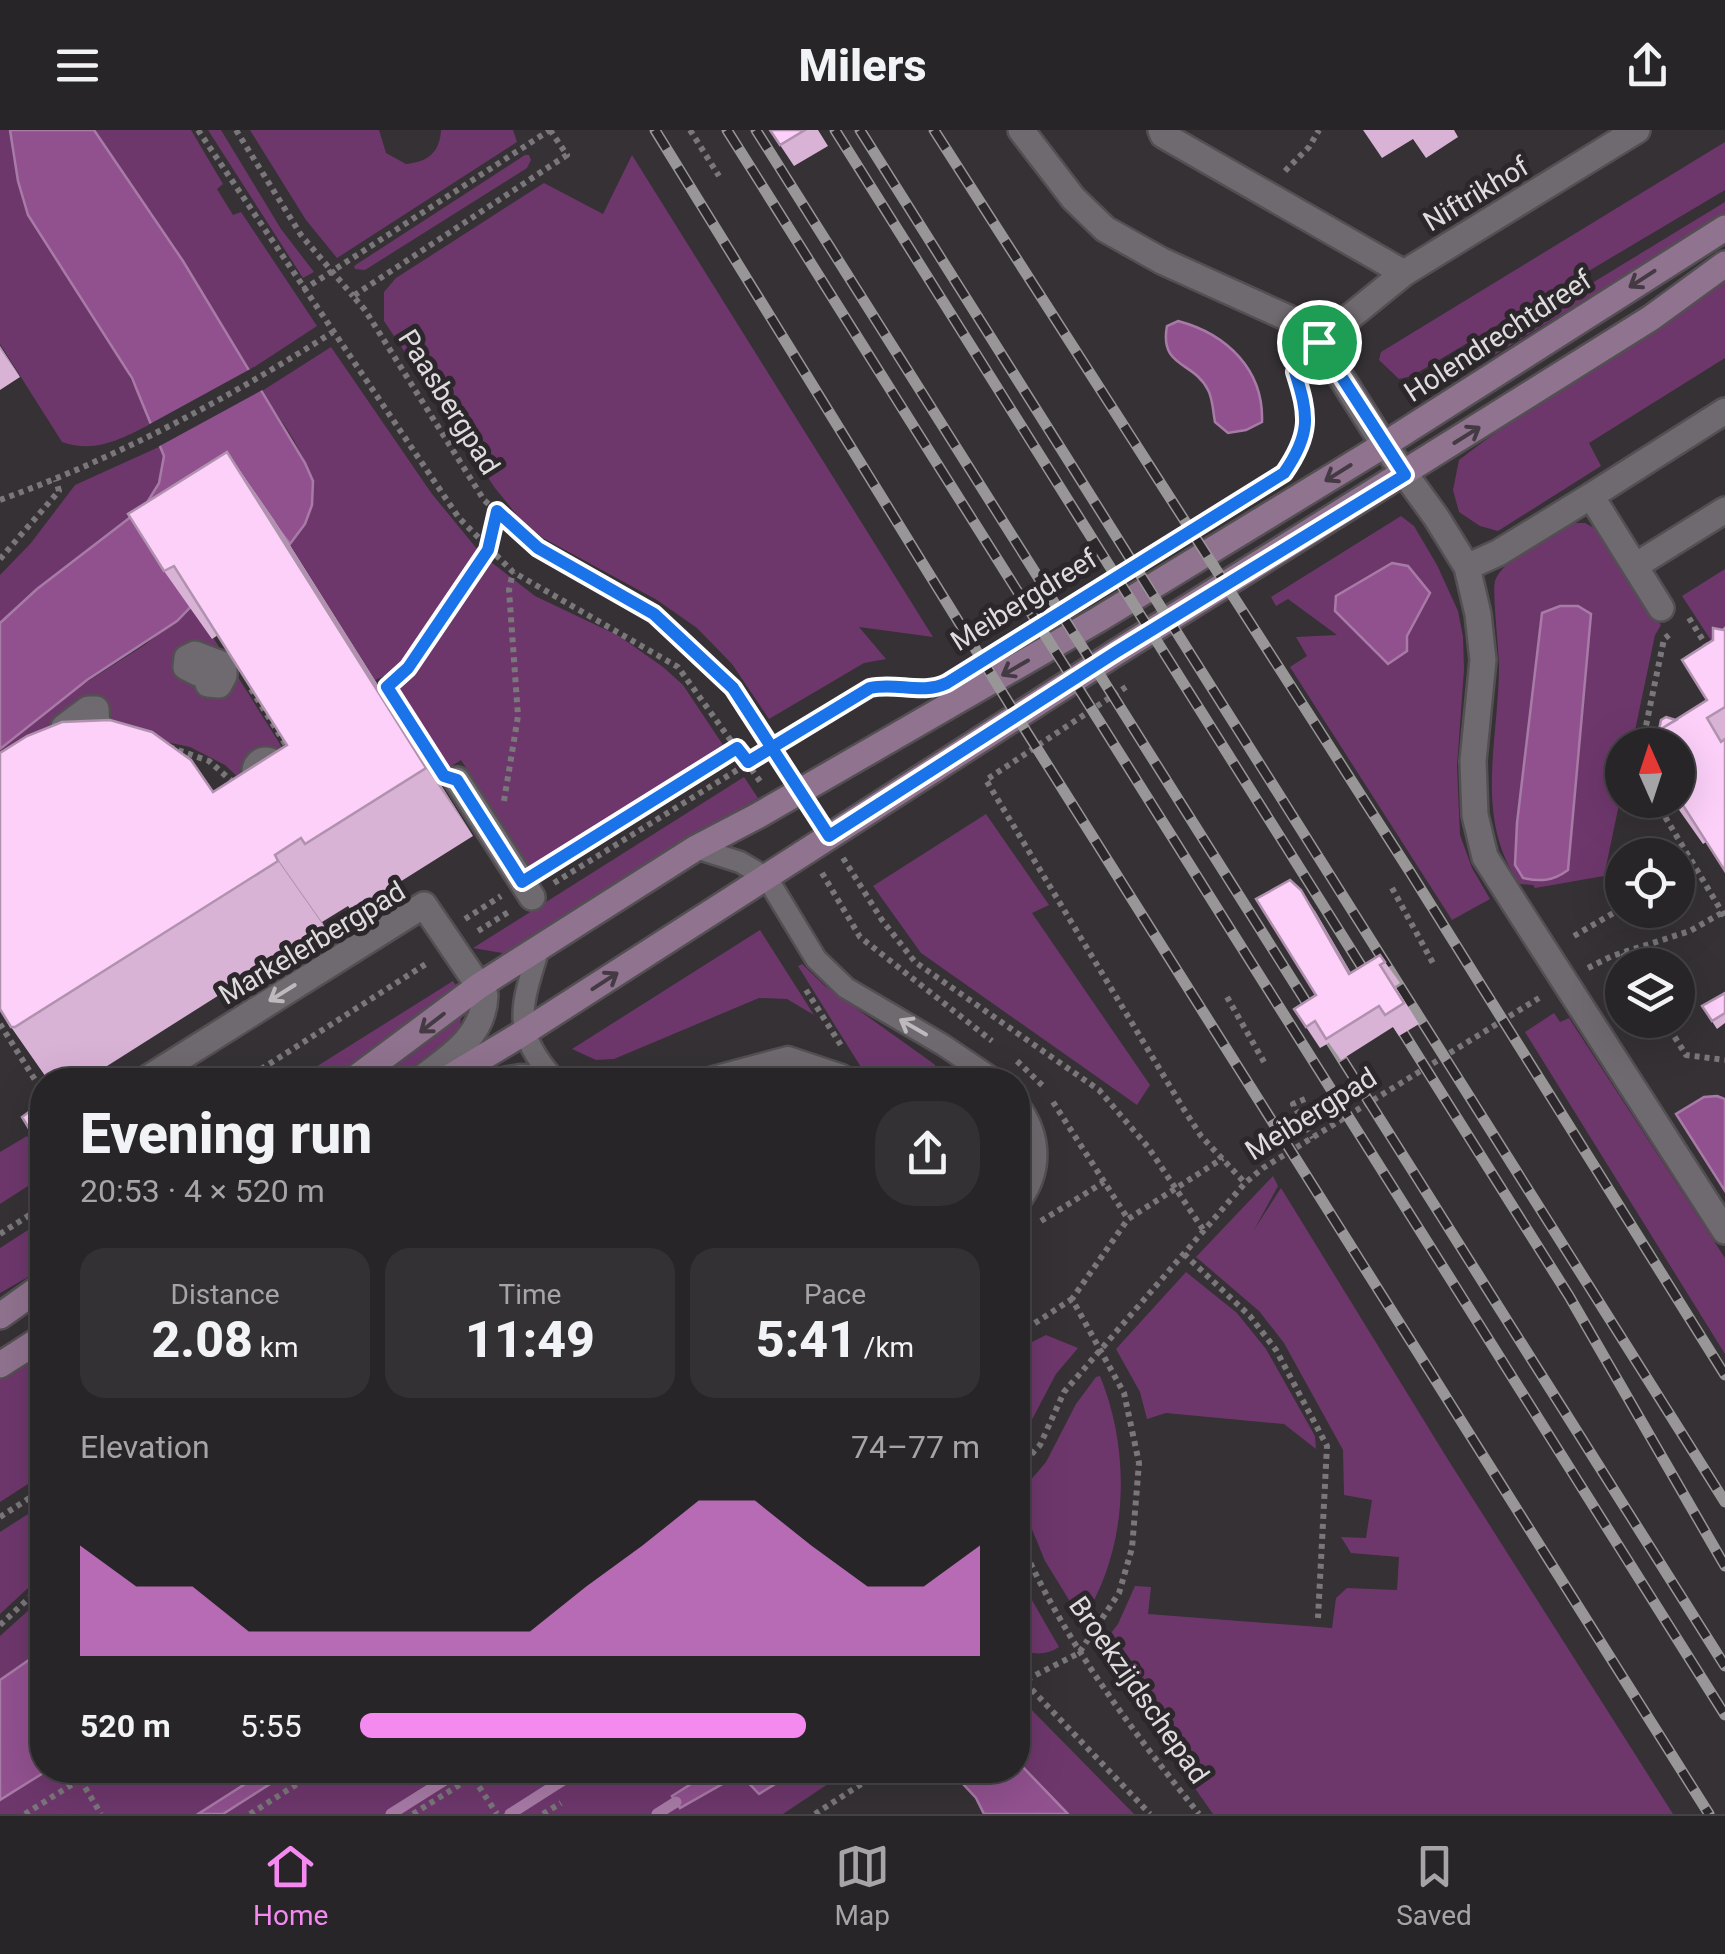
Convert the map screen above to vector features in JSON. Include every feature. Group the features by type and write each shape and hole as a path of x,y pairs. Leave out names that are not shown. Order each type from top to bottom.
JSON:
{"main road":[{"name":"Holendrechtdreef","path":"1099,619 1384,445 1725,228"},
{"path":"465,1068 1116,652 1651,318 1725,264"},
{"name":"Meibergdreef","path":"369,1068 479,986 696,848 776,806 1099,619"},
{"path":"0,1316 30,1295"},
{"path":"0,1365 30,1346"}],"street":[{"path":"1020,130 1073,198 1105,229 1162,261 1288,318 1319,342 1467,567 1483,660 1473,760 1475,814 1486,857 1513,901 1578,984 1725,1231"},
{"path":"1161,130 1163,136 1404,273"},
{"name":"Niftrikhof","path":"1319,342 1404,273 1633,132"},
{"path":"1467,567 1498,553 1725,410"},
{"path":"1591,496 1661,608"},
{"path":"1635,566 1725,510"},
{"path":"457,780 527,890"},
{"name":"Markelerbergpad","path":"164,1068 424,904 479,986"},
{"path":"435,1068 482,1024 485,994 479,986"}],"lane":[{"path":"696,848 740,862 768,878 816,959 846,988 977,1068"},
{"path":"540,945 524,997 523,1034 546,1068"},
{"path":"769,1068 788,1057 821,1068"},
{"path":"788,1057 796,1068"},
{"path":"1030,1130 1038,1162 1030,1189"}],"path":[{"name":"Paasbergpad","path":"198,130 459,518 513,572 678,667 776,806"},
{"name":"Paasbergpad","path":"236,130 301,235 365,310 484,500 538,548 654,614 733,688 800,790"},
{"path":"303,290 550,130 567,155 352,296"},
{"path":"690,130 718,176"},
{"path":"1272,197 1287,168 1309,147 1319,130"},
{"path":"0,500 124,450 205,409 333,332"},
{"path":"1284,473 1304,441 1306,426 1305,404 1295,372 1319,342"},
{"path":"0,559 59,491 56,480"},
{"path":"457,780 444,776 387,687 408,668 488,550 497,511"},
{"path":"492,836 504,803 518,734 509,590 513,572"},
{"path":"1661,608 1677,598 1711,653"},
{"path":"1646,728 1664,639 1691,621"},
{"path":"248,685 290,751"},
{"path":"659,816 870,688 882,685 920,689"},
{"path":"443,933 527,890 737,748"},
{"path":"220,769 249,783"},
{"path":"986,780 1201,1136 1245,1182"},
{"path":"829,836 882,920 915,962 1099,1090 1148,1147 1204,1231"},
{"path":"807,851 860,937 1000,1048"},
{"path":"1638,948 1690,931 1724,914 1695,868"},
{"path":"1392,888 1434,965"},
{"path":"1574,936 1605,918"},
{"path":"1578,984 1605,965"},
{"path":"801,982 842,1048"},
{"name":"Meibergpad","path":"1030,1456 1040,1445 1064,1392 1245,1182 1548,993"},
{"path":"1228,997 1264,1062"},
{"path":"0,1024 30,1072"},
{"path":"1675,1038 1686,1056 1725,1060"},
{"path":"1013,1058 1026,1068"},
{"path":"1030,1072 1038,1078 1128,1219"},
{"path":"1305,1099 1293,1104 1313,1138"},
{"path":"1030,1326 1072,1299 1128,1219 1223,1158"},
{"path":"1032,1226 1104,1182"},
{"path":"0,1234 30,1215"},
{"path":"1184,1254 1250,1316 1276,1350 1326,1446 1318,1618"},
{"path":"1030,1675 1079,1654 1119,1593 1132,1548 1139,1464 1124,1393 1072,1299"},
{"path":"0,1517 30,1498"},
{"name":"Broekzijdschepad","path":"1030,1564 1079,1654 1199,1814"},
{"path":"0,1624 30,1597"},
{"path":"1030,1691 1150,1814"},
{"path":"25,1814 74,1783"},
{"path":"82,1783 101,1814"},
{"path":"250,1814 299,1783"},
{"path":"413,1814 456,1783"},
{"path":"477,1783 497,1814"},
{"path":"815,1814 863,1783"},
{"path":"544,1814 560,1803"}],"shaded area":[{"path":"0,130 10,130 23,202 108,335 153,423 120,439 87,446 62,442 0,344"},
{"path":"10,130 94,130 183,261 313,481 312,505 305,524 290,544 273,522 177,621 87,680 0,749 0,623 37,589 145,506 159,483 164,456 132,378 28,215"},
{"path":"94,130 191,130 223,184 217,189 233,215 241,212 317,326 250,370 183,261"},
{"path":"208,130 221,130 281,229 314,272 303,278"},
{"path":"250,130 379,130 386,153 406,164 431,154 441,130 513,130 517,142 337,258 306,220"},
{"path":"1725,142 1725,190 1412,376 1399,379 1379,360 1381,352"},
{"path":"525,155 531,160 527,168 365,270 355,269 354,266"},
{"path":"632,155 933,637 859,627 886,659 864,663 769,719 732,664 697,628 657,600 543,538 520,519 495,488 384,321 384,292 396,278 544,183 603,214"},
{"path":"1725,202 1725,215 1435,391 1410,394"},
{"path":"1725,281 1725,358 1589,443 1601,466 1498,531 1480,526 1459,512 1453,490 1459,460"},
{"path":"1178,321 1212,335 1239,357 1257,386 1262,422 1228,433 1215,422 1208,390 1168,350 1167,326"},
{"path":"331,347 432,494 482,555 535,596 619,636 663,667 683,685 725,748 530,870 461,760 447,769 387,675 375,680 288,545 304,526 311,506 311,487 298,447 262,391"},
{"path":"161,446 161,476 145,506 0,622 0,575 31,543 75,485"},
{"path":"1401,516 1414,526 1437,565 1458,611 1463,637 1457,766 1460,835 1472,868 1490,899 1452,920 1290,667 1307,656 1296,637 1337,635 1288,599 1276,606 1271,597"},
{"path":"1575,523 1585,523 1602,532 1661,625 1655,635 1636,728 1605,728 1605,818 1616,818 1612,838 1605,838 1604,876 1535,888 1520,884 1506,859 1493,806 1499,666 1494,587 1508,564 1542,539"},
{"path":"1392,563 1408,566 1430,593 1407,636 1407,651 1388,664 1335,611 1336,596"},
{"path":"1725,569 1725,646 1714,645 1682,596"},
{"path":"202,599 214,639 317,803 243,782 225,765 190,747 142,737 0,793 0,749 68,694 146,644"},
{"path":"1560,606 1578,606 1591,614 1568,870 1536,880 1523,878 1515,865 1517,823 1542,613"},
{"path":"744,777 758,798 505,957 502,953 473,948"},
{"path":"986,814 1049,905 1032,913 1150,1085 1137,1105 921,953 873,886"},
{"path":"760,930 814,1015 787,999 759,998 614,1059 596,1060 572,1049"},
{"path":"802,964 825,986 937,1068 862,1068 798,966"},
{"path":"453,981 459,990 355,1068 314,1068"},
{"path":"1554,1013 1560,1022 1569,1018 1725,1258 1725,1354 1525,1032"},
{"path":"458,1015 461,1019 459,1032 421,1068 387,1068"},
{"path":"1704,1097 1725,1099 1725,1191 1676,1114"},
{"path":"27,1136 30,1141 30,1185 0,1204 0,1152"},
{"path":"1273,1176 1278,1186 1254,1230 1281,1188 1673,1814 1213,1814 1098,1650 1118,1624 1135,1586 1151,1587 1148,1614 1332,1628 1336,1598 1347,1588 1397,1590 1399,1557 1351,1553 1341,1537 1366,1538 1372,1500 1344,1495 1343,1450 1284,1343 1259,1311 1196,1257"},
{"path":"30,1229 30,1276 0,1293 0,1248"},
{"path":"1186,1272 1237,1313 1266,1349 1315,1436 1316,1449 1284,1424 1166,1413 1147,1419 1140,1392 1116,1349"},
{"path":"1046,1335 1078,1348 1056,1374 1030,1423 1030,1343"},
{"path":"30,1355 30,1483 0,1502 0,1374"},
{"path":"1100,1376 1117,1437 1120,1502 1109,1564 1082,1621 1045,1561 1030,1524 1030,1481 1046,1462 1076,1404"},
{"path":"30,1513 30,1586 0,1614 0,1532"},
{"path":"1030,1597 1059,1647 1030,1652"},
{"path":"30,1609 30,1659 0,1680 0,1636"},
{"path":"30,1659 30,1781 0,1800 0,1680"},
{"path":"1030,1708 1134,1814 1068,1814 1030,1774"},
{"path":"1030,1774 1068,1814 984,1814 962,1783 1030,1783"},
{"path":"30,1781 247,1783 198,1814 0,1814 0,1800"},
{"path":"247,1783 272,1783 223,1814 198,1814"},
{"path":"272,1783 693,1783 673,1796 680,1808 723,1783 750,1783 759,1793 776,1783 830,1783 783,1814 223,1814"},
{"path":"692,1783 724,1783 680,1808 672,1796"},
{"path":"749,1783 777,1783 759,1794"}],"pier":[{"path":"254,367 266,388 156,448 148,425"}],"building":[{"path":"770,130 805,130 780,145"},
{"path":"227,452 426,768 305,844 301,838 275,855 278,861 11,1027 0,1009 0,753 27,736 62,722 110,720 152,732 191,760 213,792 287,745 174,566 164,571 128,514"},
{"path":"1713,628 1725,628 1725,707 1707,718 1721,742 1725,739 1725,871 1691,818 1695,818 1695,728 1662,728 1707,700 1682,660 1713,640"},
{"path":"1666,717 1676,720 1659,728"},
{"path":"1290,880 1301,890 1349,974 1380,955 1385,962 1380,965 1404,1003 1385,1015 1379,1006 1326,1039 1315,1021 1306,1027 1294,1009 1316,995 1256,899"},
{"path":"1725,993 1725,1013 1712,1021 1702,1006"},
{"path":"30,1111 30,1130 22,1117"}],"waterway":[{"path":"391,1814 440,1783"},
{"path":"510,1814 559,1783"},
{"path":"657,1814 676,1802"}],"railway":[{"path":"655,130 1026,731 1709,1814"},
{"path":"727,130 1725,1715"},
{"path":"756,130 1725,1666"},
{"path":"835,130 1569,1296 1725,1566"},
{"path":"860,130 1725,1502"},
{"path":"934,130 1412,875 1725,1375"}],"route":[{"path":"1319,342 1295,372 1305,404 1306,426 1304,441 1284,473 938,688 870,688 772,746 748,762 737,748 522,882 457,780 444,776 387,687 408,668 488,550 497,511 538,548 654,614 733,688 772,746 829,836 1116,652 1405,475 1319,342"}]}
